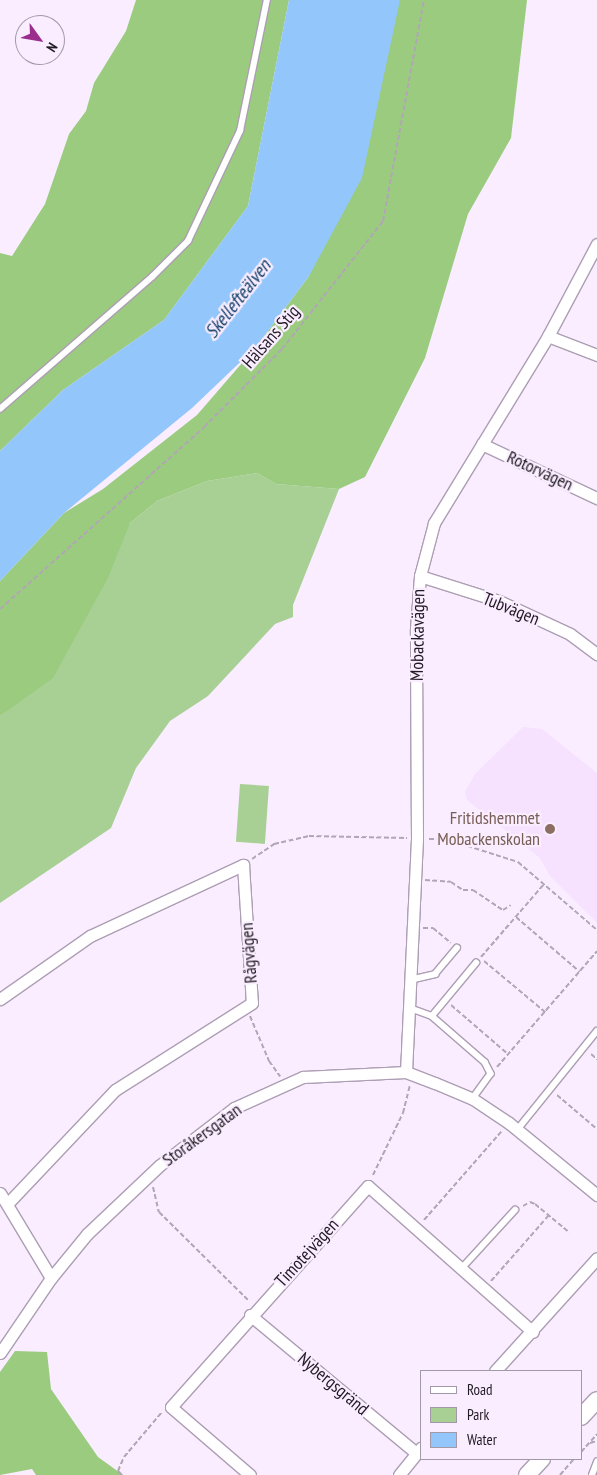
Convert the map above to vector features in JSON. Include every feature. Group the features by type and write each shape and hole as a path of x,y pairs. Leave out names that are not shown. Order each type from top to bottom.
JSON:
{"main road":[{"path":"582,1416 597,1400"},
{"path":"527,1475 541,1460"}],"street":[{"name":"Mobackavägen","path":"410,1073 410,980 417,839 416,629 420,576 434,523 548,336 597,244"},
{"path":"548,336 597,354"},
{"name":"Rotorvägen","path":"482,444 597,498"},
{"name":"Tubvägen","path":"420,576 498,602 570,634 597,654"},
{"path":"0,999 90,936 243,864 243,867"},
{"name":"Rågvägen","path":"8,1203 115,1090 250,1004 243,867"},
{"name":"Storåkersgatan","path":"0,1353 51,1278 87,1234 150,1174 234,1108 303,1077 410,1073 473,1099 513,1127 597,1195"},
{"path":"368,1186 533,1332"},
{"name":"Timotejvägen","path":"170,1408 253,1312 368,1186"},
{"path":"0,1193 8,1203 51,1278"},
{"path":"496,1370 533,1332 597,1258"},
{"name":"Nybergsgränd","path":"253,1312 418,1450"},
{"path":"170,1408 250,1475"},
{"path":"399,1475 418,1450"}],"lane":[{"path":"0,409 152,277 188,241 240,131 266,0"},
{"path":"410,980 435,974 457,948"},
{"path":"432,1016 478,960"},
{"path":"410,1008 432,1016 485,1062 491,1074 473,1099"},
{"path":"513,1127 597,1031"},
{"path":"461,1270 515,1210"},
{"path":"592,1475 597,1462"}],"path":[{"name":"Hälsans Stig","path":"0,610 204,427 282,349 384,221 424,0"},
{"path":"243,867 274,844 302,837 326,835 446,839 514,860 597,930"},
{"path":"415,880 451,882 462,890 472,890 485,900 492,900 503,910 511,906"},
{"path":"544,884 478,960 545,1012"},
{"path":"516,917 580,972"},
{"path":"420,936 420,927 433,928 457,948"},
{"path":"491,1074 597,952"},
{"path":"445,1000 508,1054"},
{"path":"250,1004 250,1015 261,1044 287,1085"},
{"path":"368,1186 403,1113 410,1073"},
{"path":"549,1088 597,1129"},
{"path":"416,1229 513,1127"},
{"path":"150,1174 159,1212 253,1312"},
{"path":"515,1210 530,1202 570,1233"},
{"path":"484,1289 549,1215"},
{"path":"122,1475 118,1471 124,1457 159,1414 170,1408"},
{"path":"582,1451 597,1434"},
{"path":"588,1444 597,1441"},
{"path":"560,1475 573,1460"}],"shaded area":[{"name":"Fritidshemmet Mobackenskolan","path":"523,727 542,729 597,773 597,923 550,876 539,857 467,800 465,792 475,774"}],"green space":[{"path":"136,0 289,0 248,206 164,320 63,390 0,451 0,253 12,256 45,204 69,134 86,111 94,83 126,31"},
{"path":"399,0 527,0 511,138 468,214 425,358 365,477 339,489 276,484 257,473 207,481 157,501 130,523 108,578 53,678 0,716 0,581 64,513 103,489 197,415 255,348 309,276"},
{"path":"257,473 276,484 339,489 293,605 293,617 275,624 208,696 170,721 136,768 111,828 0,903 0,716 22,698 130,523 157,501 207,481"},
{"path":"240,784 269,786 265,844 236,842"},
{"path":"15,1351 47,1352 51,1389 98,1457 123,1475 36,1475 32,1469 0,1475 0,1372"}],"water":[{"name":"Skellefteälven","path":"289,0 400,0 362,178 309,276 255,348 192,408 64,513 0,581 0,451 63,390 164,320 248,206"}],"place":[{"name":"Fritidshemmet Mobackenskolan","path":"550,829"}]}
